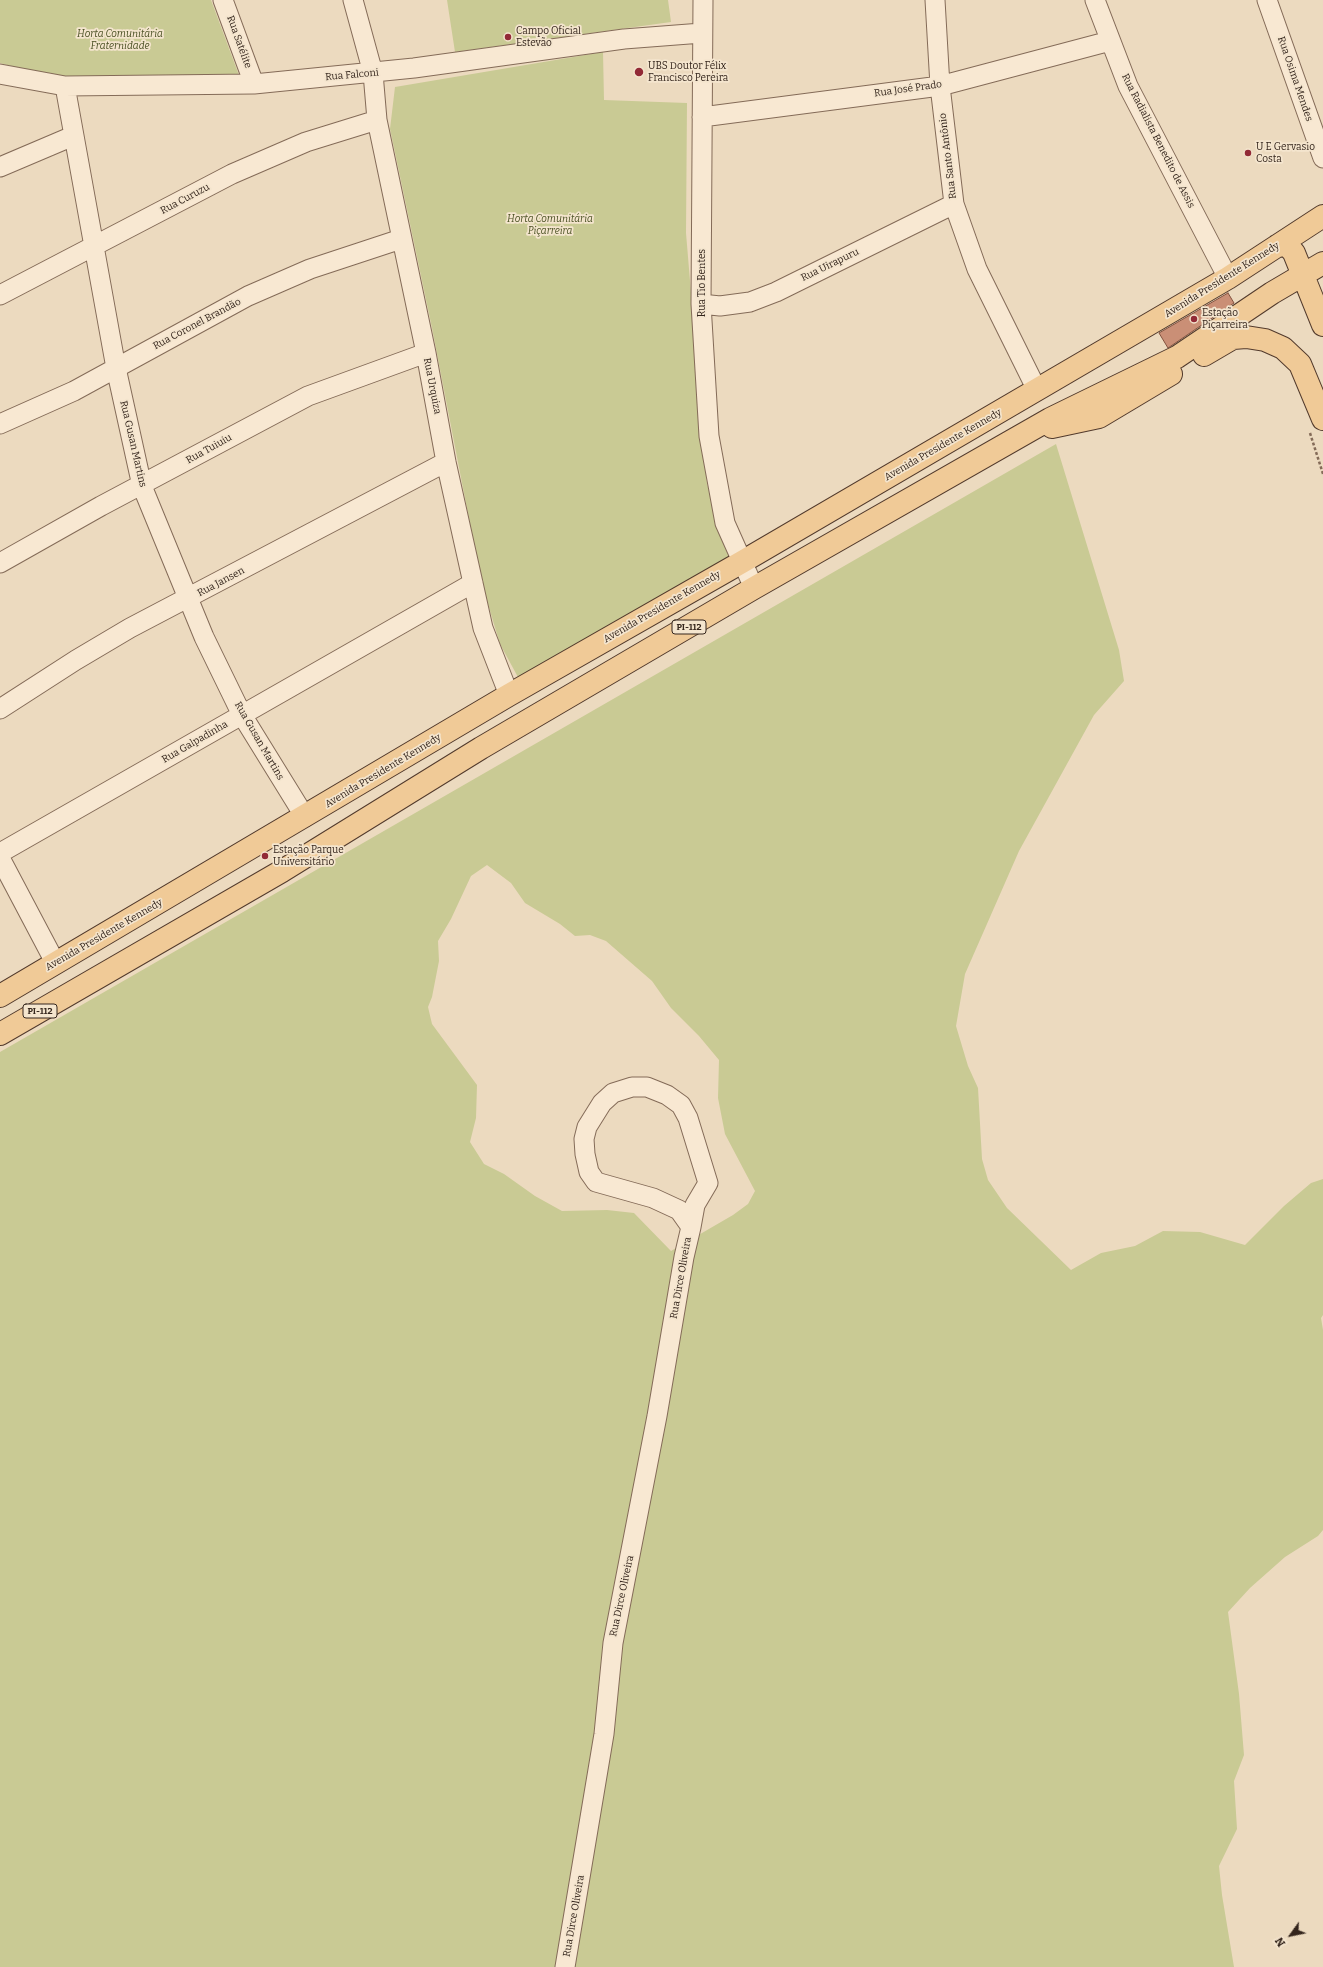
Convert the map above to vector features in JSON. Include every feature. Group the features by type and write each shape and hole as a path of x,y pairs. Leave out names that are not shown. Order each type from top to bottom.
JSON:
{"main road":[{"name":"Avenida Presidente Kennedy","path":"0,996 509,695 742,562 1228,278 1323,216"},
{"path":"1277,246 1284,245 1290,248 1294,253 1304,274 1323,325"},
{"name":"PI-112","path":"0,1034 282,870 474,752 754,588 1027,432 1177,357 1272,293 1323,263"},
{"path":"1027,432 1099,417 1220,345 1233,338 1246,337 1265,340 1284,348 1300,364 1316,424"}],"street":[{"name":"Rua Satélite","path":"224,0 254,84"},
{"name":"Rua Urquiza","path":"353,0 373,73 377,120 426,353 446,462 483,628 509,695"},
{"name":"Rua Tio Bentes","path":"703,0 701,304 709,436 725,523 754,588"},
{"name":"Rua Santo Antônio","path":"935,0 940,86 954,204 977,269 1038,390"},
{"name":"Rua Radialista Benedito de Assis","path":"1095,0 1128,86 1228,278"},
{"name":"Rua Osima Mendes","path":"1268,0 1323,158"},
{"name":"Rua Falconi","path":"0,74 65,86 254,84 373,73 624,39 702,33"},
{"name":"Rua José Prado","path":"702,116 940,86 1110,41"},
{"name":"Rua Gusan Martins","path":"65,86 116,368 142,486 188,599 242,715 305,817"},
{"name":"Rua Curuzu","path":"0,295 232,174 306,142 377,120"},
{"path":"0,167 73,136"},
{"name":"Rua Uirapuru","path":"701,304 720,306 750,302 776,292 954,204"},
{"name":"Rua Coronel Brandão","path":"0,424 74,391 248,296 310,269 401,239"},
{"name":"Rua Tuiuiu","path":"0,563 94,510 142,486 308,396 426,353"},
{"name":"Rua Jansen","path":"0,709 76,660 130,628 188,599 446,462"},
{"name":"Rua Galpadinha","path":"0,853 473,583"},
{"path":"0,858 56,964"},
{"name":"Rua Dirce Oliveira","path":"565,1967 604,1734 612,1644 641,1502 691,1227 695,1205 708,1183 688,1118 681,1105 667,1095 647,1087 632,1087 613,1093 602,1103 587,1127 584,1140 589,1172 596,1182 653,1198 679,1210 691,1227"}],"path":[{"path":"1316,424 1323,474"}],"green space":[{"name":"Horta Comunitária Fraternidade","path":"0,0 211,0 240,78 59,79 0,63"},
{"name":"Campo Oficial Estevão","path":"447,0 668,0 671,22 455,52"},
{"name":"Horta Comunitária Piçarreira","path":"603,52 604,100 687,103 686,233 707,484 731,556 519,679 500,644 481,581 432,328 390,129 395,87"},
{"path":"1056,444 1119,650 1124,681 1094,715 1019,851 965,974 956,1026 968,1066 978,1088 982,1159 988,1180 1007,1208 1071,1270 1101,1253 1135,1246 1163,1231 1200,1232 1245,1245 1284,1206 1311,1183 1323,1179 1323,1315 1321,1318 1323,1330 1323,1530 1318,1536 1285,1557 1250,1588 1228,1612 1239,1694 1244,1755 1234,1781 1237,1829 1219,1866 1222,1895 1234,1967 0,1967 0,1052","holes":["487,865 511,883 525,903 560,924 575,936 590,935 606,941 652,981 671,1008 699,1036 719,1060 718,1098 725,1134 755,1191 748,1204 733,1215 671,1251 634,1213 607,1210 562,1211 535,1196 504,1174 484,1164 470,1142 476,1118 477,1085 432,1024 428,1007 432,997 439,961 438,941 451,919 471,876"]}],"building":[{"path":"1228,293 1234,303 1168,348 1159,333"}],"place":[{"name":"Campo Oficial Estevão","path":"508,37"},
{"name":"UBS Doutor Félix Francisco Pereira","path":"639,72"},
{"name":"U E Gervasio Costa","path":"1248,153"},
{"name":"Estação Piçarreira","path":"1194,319"},
{"name":"Estação Parque Universitário","path":"265,856"}]}
